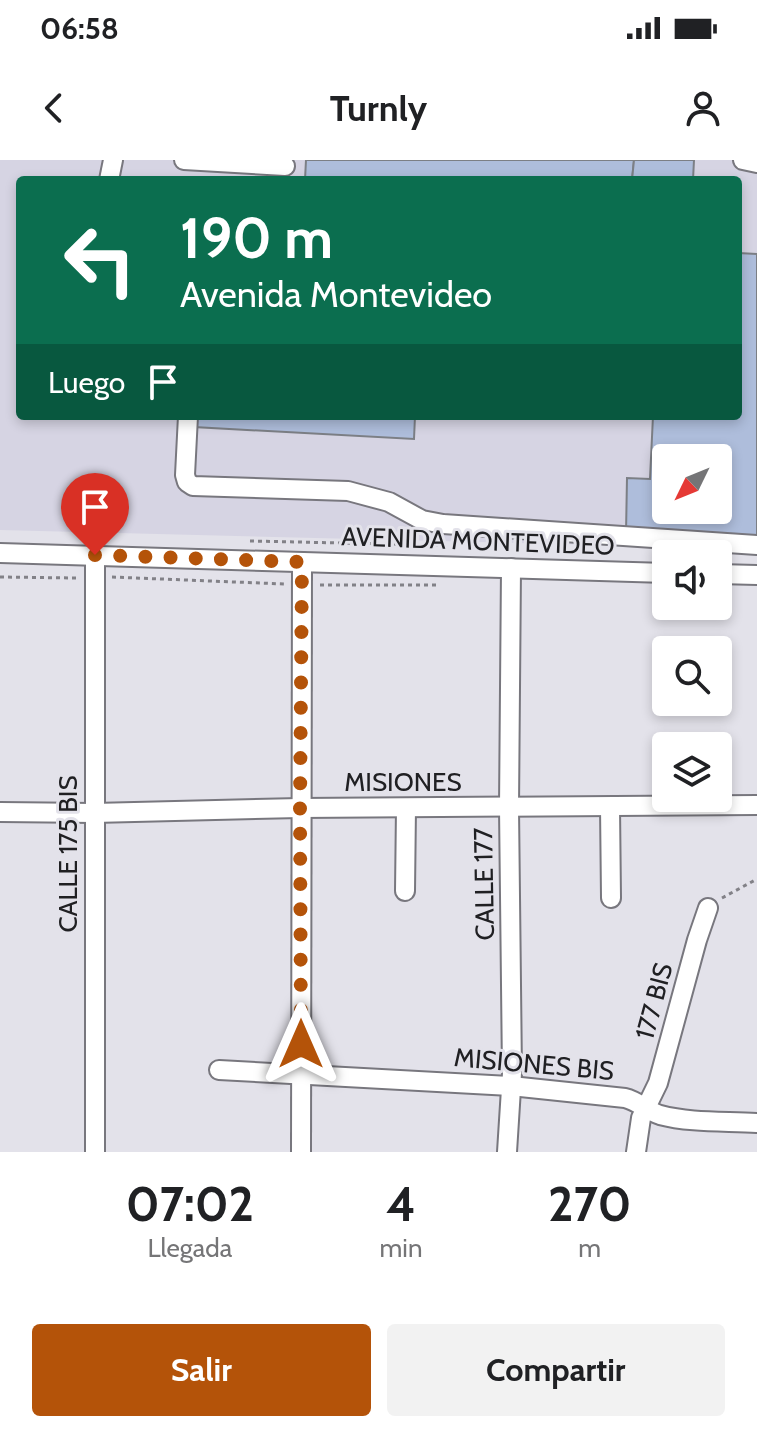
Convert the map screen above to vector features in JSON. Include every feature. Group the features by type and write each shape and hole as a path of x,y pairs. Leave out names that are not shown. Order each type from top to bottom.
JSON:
{"street":[{"path":"184,160 236,171 285,169"},
{"path":"743,160 757,163"},
{"path":"188,420 185,475 187,482 193,486 348,491 389,502 422,520 443,524 757,545"},
{"name":"AVENIDA MONTEVIDEO","path":"0,553 652,573"},
{"name":"CALLE 175 BIS","path":"95,555 95,1152"},
{"path":"301,1152 302,562"},
{"name":"CALLE 177","path":"507,1152 511,1086 511,568"},
{"path":"732,574 757,575"},
{"name":"MISIONES","path":"0,812 757,805"},
{"path":"610,807 611,898"},
{"path":"405,891 406,808"},
{"name":"177 BIS","path":"636,1152 644,1109 658,1083 708,908"},
{"name":"MISIONES BIS","path":"219,1070 511,1086 625,1098 644,1109 671,1117 757,1123"}],"path":[{"path":"249,541 436,545 451,549"},
{"path":"482,548 503,546"},
{"path":"0,577 302,585 439,585"},
{"path":"708,908 757,879"}],"shaded area":[{"path":"0,160 757,160 757,549 732,548 732,540 652,540 652,546 0,530"}],"building":[{"path":"306,160 634,160 632,176 305,176"},
{"path":"634,160 694,160 693,176 632,176"},
{"path":"742,253 757,254 757,539 626,533 627,478 650,479 653,420 742,420"},
{"path":"194,420 415,420 414,439 194,427"}],"route":[{"path":"95,555 302,562 301,1044"}]}
